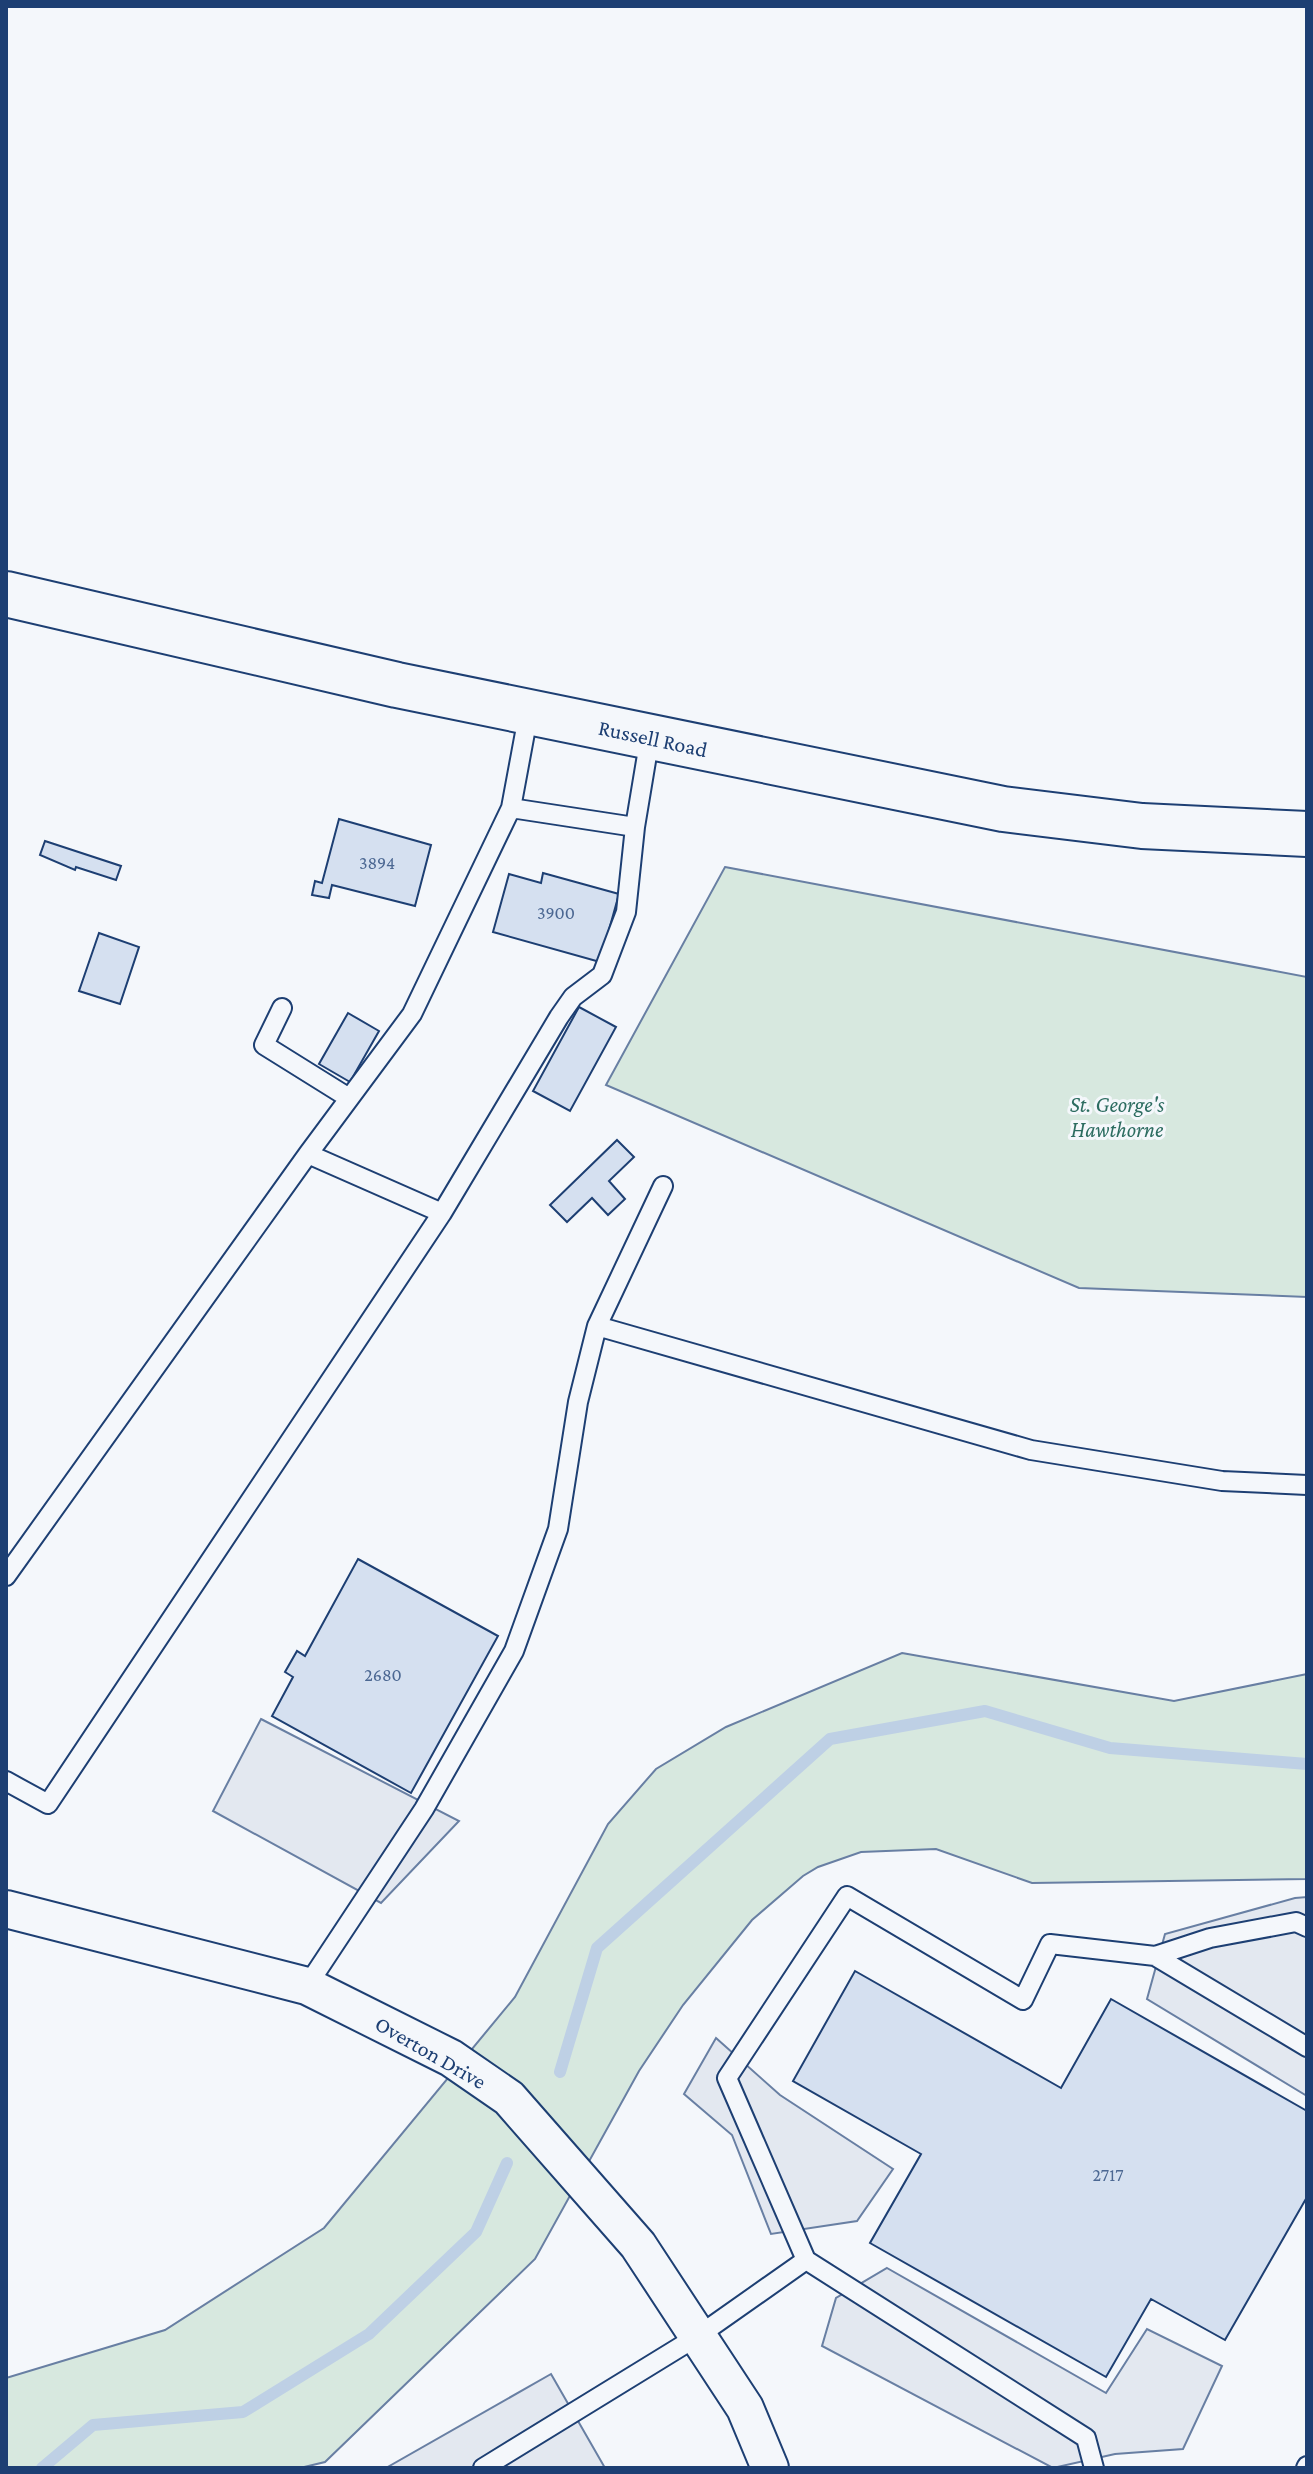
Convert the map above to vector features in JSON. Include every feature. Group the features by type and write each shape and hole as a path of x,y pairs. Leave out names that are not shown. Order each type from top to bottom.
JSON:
{"main road":[{"name":"Russell Road","path":"6,594 397,685 1003,809 1142,826 1307,834"}],"street":[{"name":"Overton Drive","path":"6,1909 307,1986 451,2058 509,2098 638,2245 745,2408 770,2468"}],"lane":[{"path":"6,1576 412,1014 511,808 529,711"},
{"path":"6,1781 48,1804 442,1213 559,1017 573,997 602,975 626,912 635,827 650,737"},
{"path":"511,808 635,827"},
{"path":"282,1008 264,1045 349,1098"},
{"path":"308,1154 442,1213"},
{"path":"307,1986 424,1809 514,1651 558,1529 578,1402 597,1326 663,1186"},
{"path":"597,1326 1031,1450 1222,1481 1307,1485"},
{"path":"1094,2468 1086,2438 806,2260 727,2078 847,1896 1023,2000 1050,1944 1155,1956 1224,1935 1296,1922 1307,1927"},
{"path":"1155,1956 1307,2047"},
{"path":"483,2468 698,2336 806,2260"}],"green space":[{"name":"St. George's Hawthorne","path":"725,867 1307,977 1307,1297 1079,1288 606,1085"},
{"path":"902,1653 1174,1701 1307,1674 1307,1879 1032,1883 936,1849 861,1852 818,1867 752,1920 683,2005 639,2071 535,2259 325,2462 300,2468 6,2468 6,2378 165,2330 324,2228 515,1997 608,1824 656,1769 726,1727"}],"shaded area":[{"path":"261,1719 459,1821 381,1903 213,1811"},
{"path":"1307,1897 1307,2096 1147,1999 1165,1934"},
{"path":"716,2038 780,2095 893,2169 857,2221 771,2234 732,2135 684,2094"},
{"path":"887,2268 1106,2393 1147,2329 1222,2366 1183,2449 1115,2454 1053,2468 822,2346 836,2298"},
{"path":"551,2374 605,2468 386,2468"}],"building":[{"path":"339,819 431,845 415,906 332,885 329,898 312,895 315,881 322,883"},
{"path":"45,841 121,866 116,880 76,867 75,870 40,855"},
{"path":"543,873 619,894 600,962 493,932 509,874 541,883"},
{"path":"99,933 139,947 120,1004 79,991"},
{"path":"579,1007 616,1027 570,1111 533,1091"},
{"path":"348,1013 379,1031 350,1082 319,1064"},
{"path":"617,1140 634,1157 609,1181 625,1199 608,1215 592,1198 567,1222 550,1205"},
{"path":"358,1559 498,1636 411,1793 272,1716 293,1677 285,1672 297,1651 305,1656"},
{"path":"855,1971 1061,2088 1111,1999 1307,2111 1307,2197 1225,2340 1151,2299 1106,2377 870,2243 921,2154 793,2081"}],"waterway":[{"path":"560,2072 597,1948 830,1739 985,1711 1110,1748 1307,1764"},
{"path":"42,2468 93,2425 243,2412 369,2334 476,2232 507,2163"}]}
